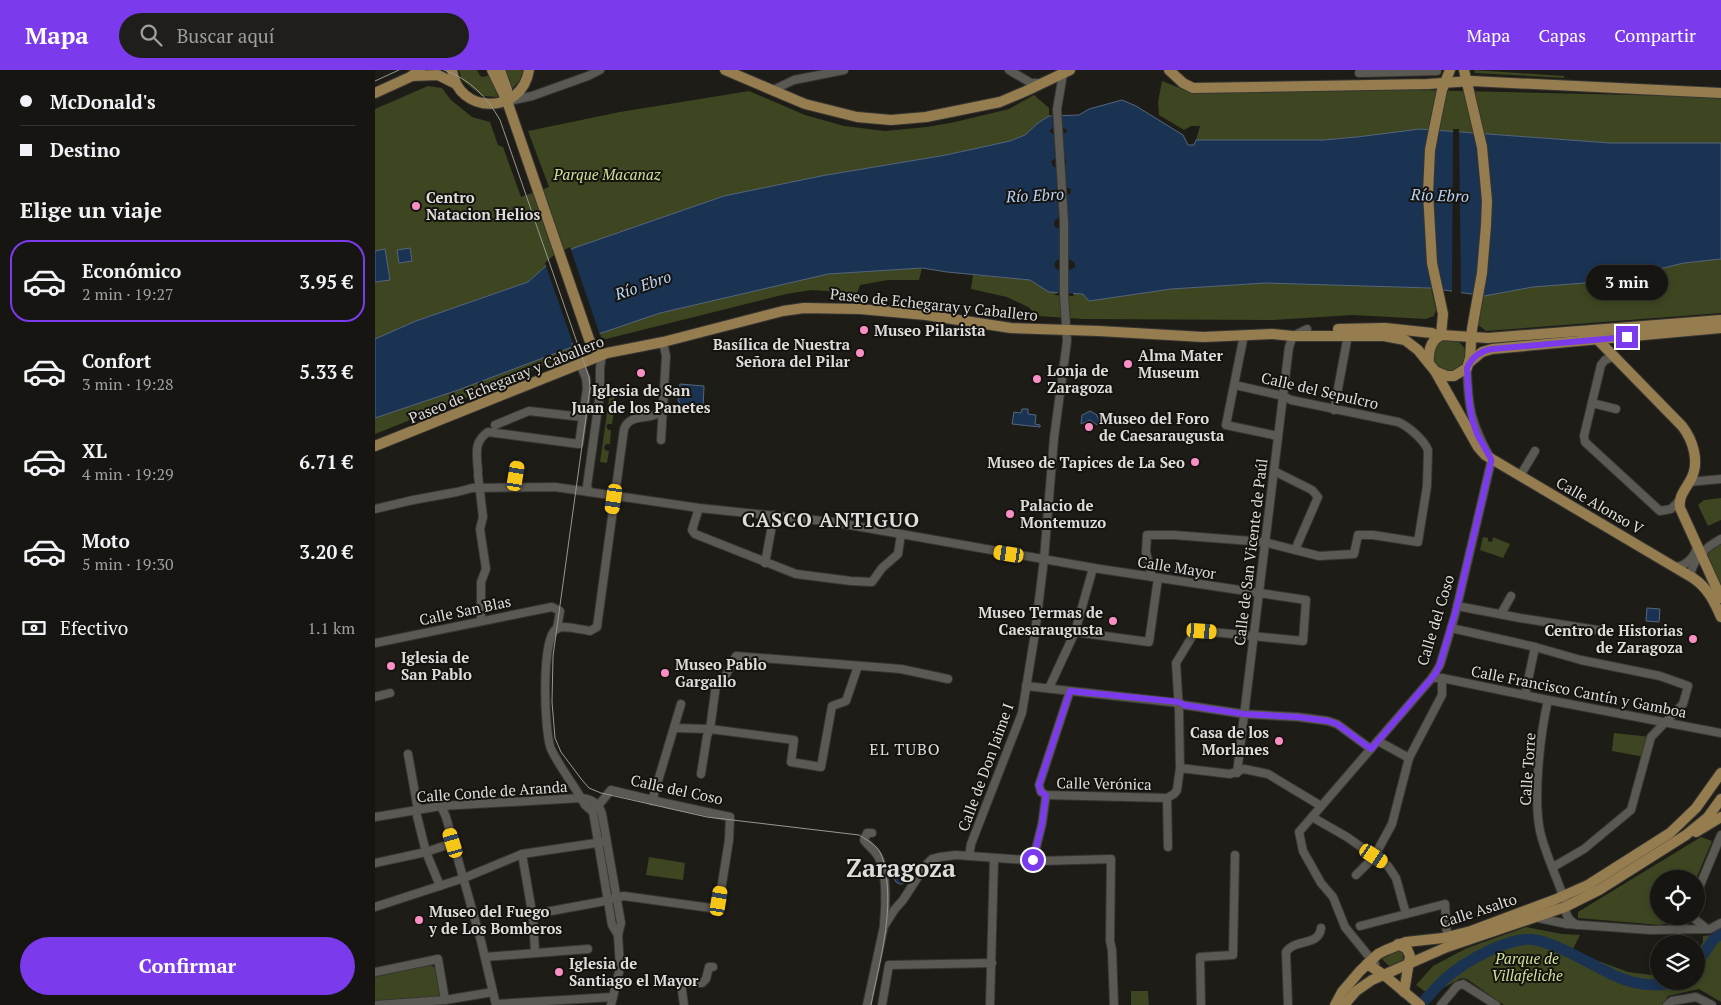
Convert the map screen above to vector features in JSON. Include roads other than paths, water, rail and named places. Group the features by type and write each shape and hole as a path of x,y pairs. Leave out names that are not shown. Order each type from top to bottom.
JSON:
{"main road":[{"path":"375,93 420,70"},
{"path":"452,70 456,84"},
{"path":"492,70 507,101 589,339 592,346 602,355"},
{"path":"500,70 507,90 507,101"},
{"path":"410,76 438,75 456,84 467,96 480,103 495,104 507,101 518,93 529,70"},
{"path":"725,70 792,99 824,110 857,117 891,120 926,117 1000,102 1044,83 1065,71"},
{"path":"1169,70 1181,81 1193,88 1445,84 1467,82 1721,92"},
{"path":"1450,70 1440,96 1430,150 1427,193 1433,263 1443,314 1440,335 1431,345 1432,367 1478,447 1491,459"},
{"path":"1464,70 1482,147 1487,201 1483,264 1474,314 1468,365"},
{"name":"Paseo de Echegaray y Caballero","path":"375,446 602,355 663,342 790,309 810,307 926,315 1011,328 1066,325 1099,330 1180,336 1273,334 1307,329 1385,328 1440,335"},
{"path":"1440,335 1488,338 1721,320"},
{"path":"1432,367 1447,376 1454,376 1482,352 1492,349 1721,328"},
{"path":"1584,332 1598,340 1686,432 1692,444 1695,457 1694,470 1680,500 1680,508 1721,598"},
{"name":"Paseo de Echegaray y Caballero","path":"1273,334 1399,338 1414,346 1432,367"},
{"path":"1617,359 1618,347 1627,337"},
{"name":"Calle Alonso V","path":"1491,459 1693,578"},
{"path":"1693,578 1703,585 1711,595 1721,616"},
{"name":"Calle Asalto","path":"1335,1005 1342,992 1369,962 1381,952 1411,941 1451,941 1532,917 1566,899 1659,841 1685,820 1721,773"},
{"path":"1721,781 1721,795"},
{"name":"Calle Asalto","path":"1344,1005 1360,988 1471,931 1599,890 1686,836 1719,812 1721,799"},
{"name":"Calle Asalto","path":"1685,820 1701,812 1719,812"},
{"path":"1686,836 1709,825 1719,812"},
{"path":"1399,944 1408,951 1410,956 1406,993"},
{"path":"1369,962 1420,1005"}],"street":[{"path":"507,101 532,96 588,76 599,70"},
{"path":"773,90 793,80 814,73 844,70"},
{"path":"1009,70 1031,83 1044,83"},
{"path":"1175,70 1181,81"},
{"name":"Calle de Don Jaime I","path":"969,856 971,844 1021,713 1027,686 1044,559 1054,438 1067,341 1057,109 1065,71"},
{"path":"1358,85 1360,72 1437,71"},
{"path":"1293,336 1307,329"},
{"path":"1244,335 1226,425 1278,436"},
{"path":"1334,410 1347,335"},
{"name":"Calle de San Vicente de Paúl","path":"1237,773 1273,471 1289,347 1293,336"},
{"path":"661,440 666,356 663,342"},
{"path":"589,492 587,486 600,393 602,355"},
{"path":"1617,359 1605,360 1601,364 1584,439 1590,448 1660,511 1671,509 1680,500"},
{"path":"481,620 481,582 486,569 480,529 483,517 477,444 486,433 576,445 583,418 587,383 580,364"},
{"path":"1468,365 1469,399 1472,419 1477,434 1491,459"},
{"name":"Calle del Sepulcro","path":"1235,385 1334,410 1398,422 1406,426 1428,448 1427,483 1417,542 1373,535 1358,535 1354,554 1319,556 1295,550"},
{"path":"1592,403 1616,409"},
{"path":"441,806 464,878 496,1004 613,1001 620,968 618,935 621,923 617,897 593,812 583,801 553,751 548,734 545,672 551,636 557,629 564,627 590,632 597,627 625,425 635,418 658,414 663,407"},
{"path":"495,425 529,411 583,418"},
{"path":"1520,476 1535,451"},
{"name":"Calle del Coso","path":"1369,962 1345,926 1330,892 1321,883 1301,848 1299,832 1312,817 1319,804 1371,749 1432,678 1440,664 1457,606 1491,459"},
{"path":"514,486 518,465"},
{"path":"1075,632 1149,642 1155,578 1145,552 1147,535 1174,535 1264,542 1295,550 1318,497 1312,490 1273,471"},
{"path":"1689,482 1721,479"},
{"name":"Calle Mayor","path":"375,509 480,487 555,488 699,508 833,522 1093,568 1306,600 1303,641 1253,636"},
{"path":"699,508 692,530 695,534 796,574 823,578 869,583 898,554 901,534"},
{"path":"765,563 774,515"},
{"path":"1676,567 1686,563 1696,551 1721,539"},
{"path":"1693,578 1692,569 1699,550"},
{"path":"1049,688 1075,632 1093,568"},
{"path":"1501,614 1511,596"},
{"path":"1457,606 1610,632"},
{"name":"Calle San Blas","path":"375,643 552,607 559,611 557,629"},
{"path":"1451,628 1535,647 1581,660 1660,676 1688,686 1683,704 1651,737 1631,810 1584,849 1553,867"},
{"path":"1167,847 1167,798 1177,790 1180,768 1179,702 1176,663 1193,635 1198,632 1253,636"},
{"path":"1525,695 1535,647"},
{"path":"701,774 707,736 710,729 715,685 726,675 734,657 738,655 901,669 948,679"},
{"path":"674,728 710,729 794,740 791,762 821,767 832,706 843,703 849,694 858,666"},
{"name":"Calle Francisco Cantín y Gamboa","path":"1432,678 1442,678 1721,733"},
{"path":"1356,875 1374,856 1392,824 1409,758 1442,694 1442,678"},
{"path":"1027,686 1179,702 1184,705 1244,714 1328,721 1337,724 1371,749"},
{"path":"1033,860 1042,824 1042,791 1070,691"},
{"path":"375,697 390,694"},
{"name":"Calle Torre","path":"1548,700 1537,803 1540,831 1566,899 1569,919 1578,925"},
{"path":"652,800 681,704"},
{"path":"1378,740 1409,758"},
{"path":"408,754 417,813 426,852 440,886"},
{"path":"1180,768 1230,774 1244,770 1271,775 1319,804"},
{"name":"Calle del Coso","path":"593,812 611,790 729,816 731,823 718,909 624,896 617,897"},
{"name":"Calle Verónica","path":"1042,791 1167,798"},
{"path":"583,801 590,799 599,805 602,813 608,900 612,925 618,935"},
{"name":"Calle Conde de Aranda","path":"375,817 417,813 441,806 583,801"},
{"path":"1312,817 1347,836 1388,866 1394,874 1406,914"},
{"path":"1705,874 1720,838 1717,830 1709,825"},
{"path":"867,1005 884,926 885,898 880,862 874,850 864,840 867,834 872,834"},
{"path":"375,907 464,878 522,854 603,842"},
{"path":"375,863 426,852 453,843"},
{"path":"522,854 533,918 535,952"},
{"path":"884,926 929,861 938,857 952,855 1033,860 1111,859 1110,941 1114,1005"},
{"path":"1201,1005 1200,957 1233,954 1235,855"},
{"path":"990,1005 994,859"},
{"path":"533,918 540,913 617,897"},
{"path":"1360,926 1445,904 1451,941"},
{"path":"1532,917 1578,925 1650,930 1707,929 1714,928 1721,923"},
{"path":"1679,930 1683,925"},
{"path":"1701,925 1707,929"},
{"path":"1288,1005 1286,954 1292,946 1316,939 1320,934 1321,928"},
{"path":"485,957 588,949"},
{"path":"375,972 438,959 445,1000"},
{"path":"882,1005 889,966 992,963"},
{"path":"684,1005 681,983 702,983 706,979 711,967"},
{"path":"1441,1005 1457,986 1463,984 1496,1005"},
{"path":"375,1005 445,1000 493,992"},
{"path":"1667,1005 1672,1001 1696,997 1712,1005"}],"water":[{"name":"Río Ebro","path":"1122,100 1136,106 1183,135 1188,145 1194,145 1196,140 1323,140 1420,129 1610,143 1721,143 1721,259 1684,263 1609,281 1533,287 1484,296 1431,288 1265,283 1171,289 1089,301 1083,294 1049,292 1030,280 922,268 828,274 660,313 572,343 572,347 458,390 375,418 375,339 416,321 528,282 556,257 574,248 724,196 821,176 946,155 1010,141 1025,135 1049,116 1079,115 1089,109"},
{"path":"410,248 412,261 399,263 397,250"},
{"path":"385,249 390,280 375,282 375,251"},
{"path":"680,384 704,386 703,410 678,408"},
{"path":"1022,409 1028,409 1028,414 1036,415 1035,424 1040,425 1040,427 1012,424 1014,412 1021,413"},
{"path":"1090,411 1097,415 1099,421 1097,425 1090,420 1081,424 1082,415"},
{"path":"1647,608 1660,609 1659,622 1646,621"},
{"path":"898,870 904,870 908,877 904,884 898,884 894,880 894,874"}],"waterway":[{"path":"1705,952 1713,940 1721,933"},
{"path":"1420,1005 1446,978 1476,957 1501,945 1525,940 1545,942 1613,975 1628,981 1650,985"}],"tram line":[{"path":"375,81 399,70"},
{"path":"444,70 462,78 477,90 500,120 589,377 590,388 553,656 552,702 555,738 561,752 589,788 601,793 707,817 859,835 874,845 878,849 883,861 888,898 886,929 871,1005"}],"place":[{"name":"Centro Natacion Helios","path":"416,206"},
{"name":"Museo Pilarista","path":"864,330"},
{"name":"Basílica de Nuestra Señora del Pilar","path":"860,353"},
{"name":"Alma Mater Museum","path":"1128,364"},
{"name":"Iglesia de San Juan de los Panetes","path":"641,373"},
{"name":"Lonja de Zaragoza","path":"1037,379"},
{"name":"Museo del Foro de Caesaraugusta","path":"1089,427"},
{"name":"Museo de Tapices de La Seo","path":"1195,462"},
{"name":"Palacio de Montemuzo","path":"1010,514"},
{"name":"Museo Termas de Caesaraugusta","path":"1113,621"},
{"name":"Centro de Historias de Zaragoza","path":"1693,639"},
{"name":"Iglesia de San Pablo","path":"391,666"},
{"name":"Museo Pablo Gargallo","path":"665,673"},
{"name":"Casa de los Morlanes","path":"1279,741"},
{"name":"Museo del Fuego y de Los Bomberos","path":"419,920"},
{"name":"Iglesia de Santiago el Mayor","path":"559,972"}],"district":[{"name":"CASCO ANTIGUO","path":"831,519"},
{"name":"EL TUBO","path":"905,749"},
{"name":"Zaragoza","path":"901,867"}],"park label":[{"name":"Parque Macanaz","path":"607,174"},
{"name":"Parque de Villafeliche","path":"1527,966"}]}
